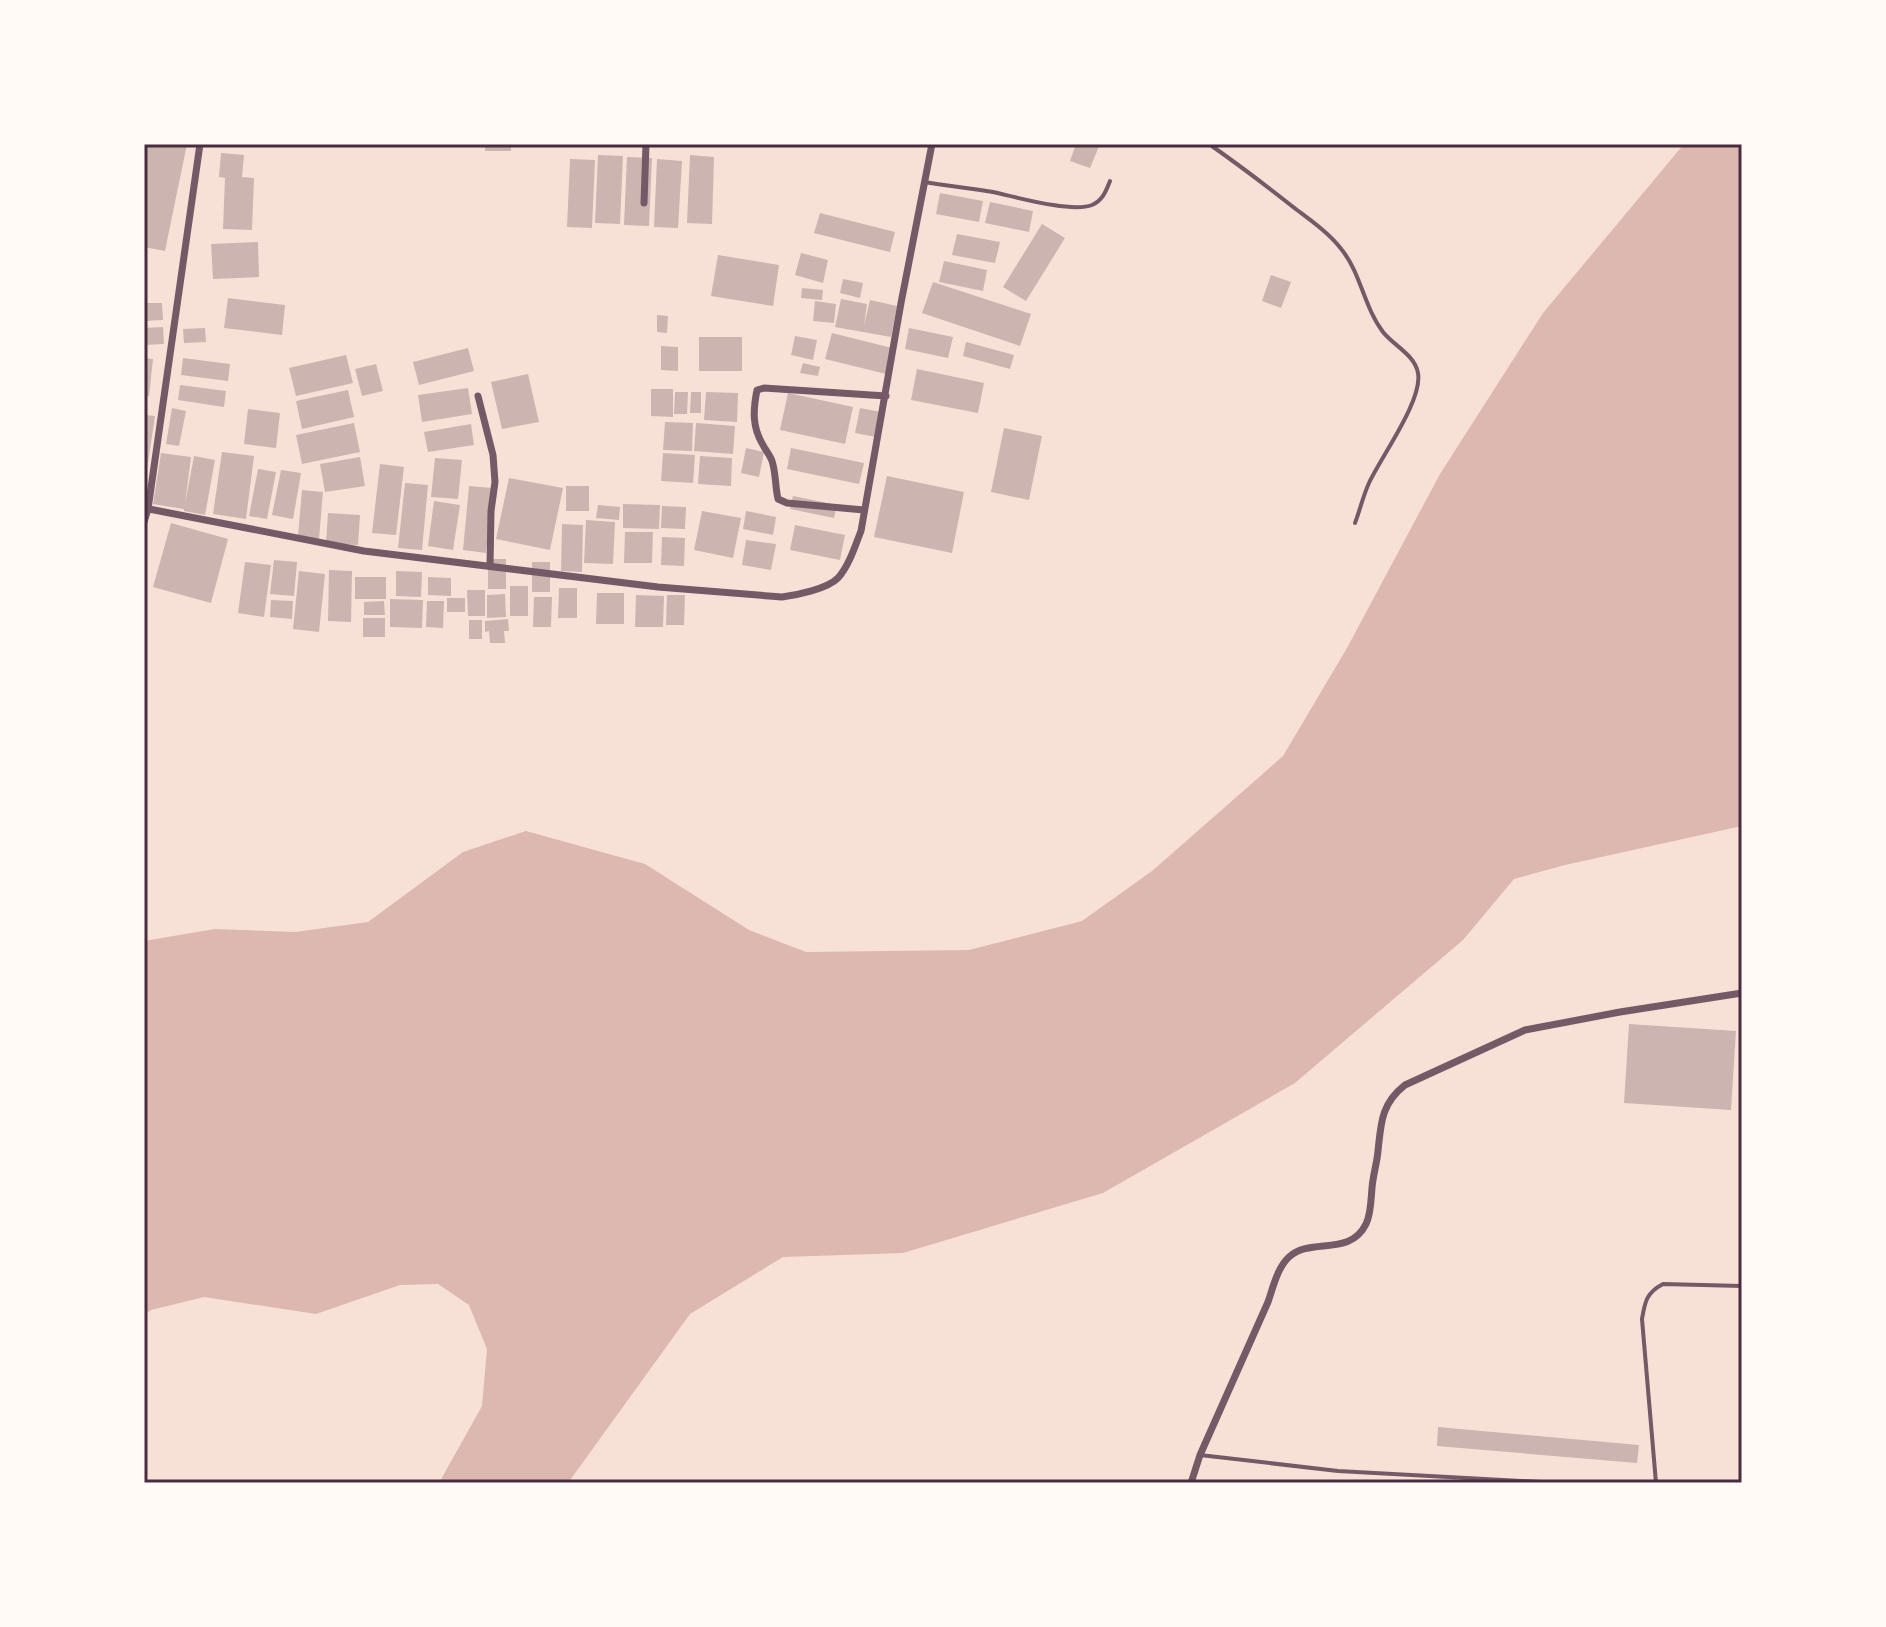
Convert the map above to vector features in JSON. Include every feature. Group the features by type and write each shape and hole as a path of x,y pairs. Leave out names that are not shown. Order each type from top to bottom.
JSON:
{"street":[{"path":"144,522 200,144"},
{"path":"644,203 646,144"},
{"path":"146,508 364,551 658,587 762,596 795,595 822,587 837,579 861,531 932,144"},
{"path":"864,510 787,503 778,499 772,457 763,445 753,410 757,390 764,388 886,396"},
{"path":"478,396 493,455 495,482 490,565"},
{"path":"1191,1483 1200,1455 1285,1262 1290,1255 1302,1250 1347,1243 1366,1224 1380,1127 1385,1108 1393,1095 1405,1085 1525,1030 1742,993"}],"lane":[{"path":"1209,144 1328,234 1344,252 1357,276 1375,321 1411,359 1418,373 1406,419 1368,485 1355,523"},
{"path":"924,182 1086,207 1103,198 1110,181"},
{"path":"1656,1483 1642,1319 1644,1303 1652,1290 1663,1284 1742,1286"},
{"path":"1200,1455 1338,1471 1560,1483"}],"shaded area":[{"path":"1684,144 1742,144 1742,826 1514,879 1463,940 1295,1083 1103,1193 903,1253 783,1257 690,1314 568,1483 439,1483 482,1406 487,1349 469,1305 438,1284 400,1285 316,1314 204,1297 151,1310 144,1315 144,941 215,929 295,932 368,922 463,852 526,831 645,864 749,930 806,952 969,950 1082,921 1152,871 1283,756 1347,648 1440,474 1543,313"}],"building":[{"path":"144,144 187,144 165,251 144,247"},
{"path":"485,144 511,144 511,151 485,151"},
{"path":"1076,144 1100,144 1090,168 1070,161"},
{"path":"221,153 244,155 242,177 254,178 252,230 223,229 225,178 219,177"},
{"path":"598,155 623,156 620,224 595,223"},
{"path":"690,155 714,157 712,224 687,223"},
{"path":"627,157 652,158 649,226 624,225"},
{"path":"570,159 595,160 592,228 567,227"},
{"path":"657,159 682,161 678,228 654,227"},
{"path":"940,193 983,201 979,222 936,214"},
{"path":"990,202 1033,211 1029,232 985,223"},
{"path":"820,213 895,232 890,252 814,233"},
{"path":"1042,224 1065,238 1026,301 1003,287"},
{"path":"957,234 1000,242 995,263 952,255"},
{"path":"258,242 259,277 213,279 211,244"},
{"path":"801,253 828,260 823,283 795,275"},
{"path":"718,255 779,265 773,306 711,296"},
{"path":"944,261 987,270 983,291 939,282"},
{"path":"1271,275 1291,282 1281,308 1262,301"},
{"path":"843,279 863,283 860,298 840,293"},
{"path":"933,282 1031,314 1020,346 922,313"},
{"path":"802,288 823,290 822,300 801,298"},
{"path":"228,298 285,305 282,335 224,328"},
{"path":"841,299 867,304 864,325 870,300 897,306 891,337 835,327"},
{"path":"815,301 836,304 834,323 813,321"},
{"path":"144,303 162,303 163,320 144,321"},
{"path":"657,315 668,316 667,333 657,332"},
{"path":"163,327 164,344 144,345 144,328"},
{"path":"205,328 206,342 184,343 183,329"},
{"path":"909,328 953,337 948,358 905,349"},
{"path":"832,333 892,348 886,374 825,359"},
{"path":"795,336 817,340 813,360 791,355"},
{"path":"699,337 742,337 742,371 699,371"},
{"path":"966,342 1014,355 1010,369 963,356"},
{"path":"661,346 678,347 678,371 661,370"},
{"path":"468,348 474,371 419,385 413,362"},
{"path":"346,355 353,383 296,396 289,368"},
{"path":"144,358 153,359 149,396 144,396"},
{"path":"183,358 230,364 228,381 181,375"},
{"path":"803,363 820,367 818,376 800,373"},
{"path":"376,364 383,391 362,396 355,369"},
{"path":"917,369 984,383 978,413 911,400"},
{"path":"528,374 539,422 502,429 491,382"},
{"path":"180,385 226,391 224,407 178,400"},
{"path":"468,388 472,414 422,422 418,395"},
{"path":"651,389 673,389 673,417 651,416"},
{"path":"348,390 354,417 302,429 296,401"},
{"path":"675,392 688,392 687,414 674,414"},
{"path":"691,392 701,392 701,413 690,413"},
{"path":"706,392 738,393 737,422 704,420"},
{"path":"788,393 853,407 845,444 780,430"},
{"path":"172,408 186,411 179,446 166,444"},
{"path":"860,408 881,412 876,437 855,433"},
{"path":"248,409 280,413 276,448 244,444"},
{"path":"144,415 155,416 146,476 144,476"},
{"path":"665,422 693,423 692,451 663,450"},
{"path":"354,423 360,452 302,464 296,435"},
{"path":"696,423 735,426 733,454 694,451"},
{"path":"471,424 474,445 428,452 424,432"},
{"path":"1004,428 1042,436 1029,500 991,492"},
{"path":"746,448 764,452 759,477 741,473"},
{"path":"791,448 864,463 859,484 787,469"},
{"path":"222,452 254,456 246,519 213,514"},
{"path":"161,453 191,457 185,504 194,456 215,460 205,515 153,504"},
{"path":"663,453 695,455 693,483 661,481"},
{"path":"700,456 732,458 731,486 698,484"},
{"path":"360,457 365,486 325,492 320,464"},
{"path":"435,458 462,460 458,499 431,497"},
{"path":"380,464 404,467 396,535 372,533"},
{"path":"258,469 276,472 267,519 249,516"},
{"path":"281,470 301,473 293,519 272,515"},
{"path":"887,476 964,492 952,553 874,537"},
{"path":"509,478 563,488 550,550 496,539"},
{"path":"405,483 428,485 422,550 398,548"},
{"path":"469,486 492,488 486,553 463,550"},
{"path":"566,486 589,486 589,511 566,511"},
{"path":"302,490 323,492 319,539 298,536"},
{"path":"793,496 837,505 834,518 790,509"},
{"path":"434,501 460,505 453,550 428,546"},
{"path":"623,504 660,505 659,529 623,528"},
{"path":"598,505 620,507 619,520 596,518"},
{"path":"662,506 686,507 685,529 661,528"},
{"path":"702,511 741,518 733,558 694,550"},
{"path":"746,511 776,517 773,535 743,529"},
{"path":"328,513 360,515 358,545 326,543"},
{"path":"586,520 615,522 613,564 584,563"},
{"path":"171,523 228,539 211,603 153,587"},
{"path":"562,524 583,525 582,572 561,571"},
{"path":"795,525 845,535 840,560 790,550"},
{"path":"625,532 653,532 652,563 624,563"},
{"path":"662,537 685,538 684,566 661,565"},
{"path":"746,540 776,544 771,570 742,565"},
{"path":"488,559 506,559 506,589 488,589"},
{"path":"274,560 297,562 294,596 270,594"},
{"path":"245,562 271,565 264,617 238,613"},
{"path":"532,562 550,562 550,592 532,592"},
{"path":"329,570 352,571 351,622 328,621"},
{"path":"299,571 325,574 319,632 293,629"},
{"path":"396,571 422,572 421,597 396,596"},
{"path":"355,577 386,577 386,599 355,599"},
{"path":"428,577 451,578 451,596 428,595"},
{"path":"510,586 528,586 528,616 510,616"},
{"path":"559,588 577,588 577,618 558,618"},
{"path":"467,590 485,590 485,616 468,616"},
{"path":"597,593 624,593 624,624 596,624"},
{"path":"505,594 506,617 487,618 487,595"},
{"path":"636,595 664,596 663,627 635,627"},
{"path":"667,595 685,595 684,625 666,625"},
{"path":"534,597 552,597 551,627 533,627"},
{"path":"447,598 465,598 465,612 447,612"},
{"path":"390,599 423,600 422,628 390,627"},
{"path":"271,600 293,601 292,619 270,617"},
{"path":"384,601 385,615 364,615 364,602"},
{"path":"427,601 444,601 443,628 426,627"},
{"path":"363,618 385,618 385,637 363,637"},
{"path":"508,619 509,631 504,631 505,643 490,643 489,631 485,632 485,621"},
{"path":"469,620 482,620 482,639 469,639"},
{"path":"1629,1024 1736,1031 1731,1110 1624,1103"},
{"path":"1438,1427 1639,1445 1637,1463 1437,1446"}]}
